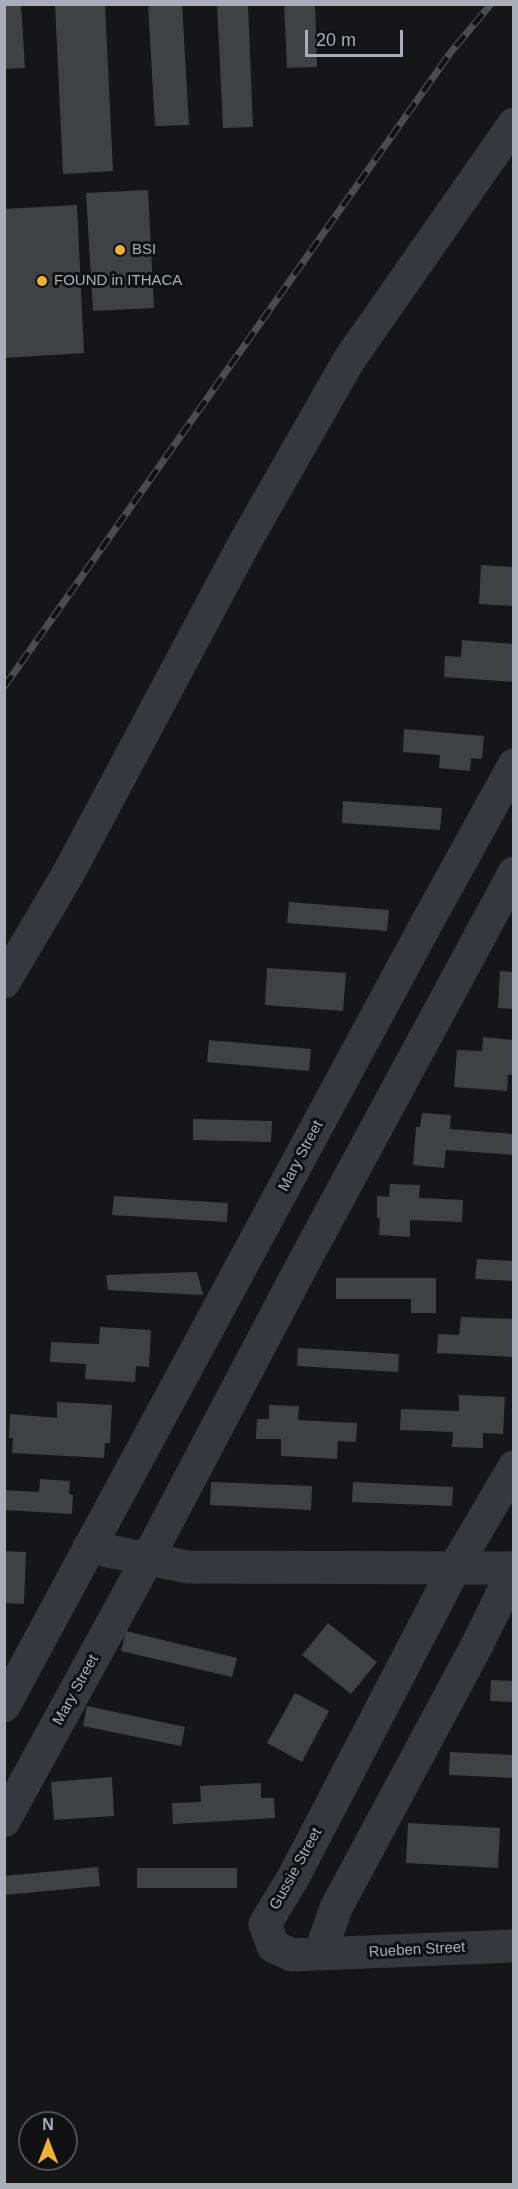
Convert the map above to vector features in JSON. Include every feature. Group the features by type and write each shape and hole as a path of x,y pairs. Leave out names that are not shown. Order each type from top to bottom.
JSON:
{"street":[{"path":"4,982 68,874 245,542 349,360 513,124"},
{"name":"Mary Street","path":"4,1706 513,765"},
{"name":"Mary Street","path":"4,1821 148,1558 513,873"},
{"name":"Gussie Street","path":"320,1954 292,1955 273,1946 265,1924 304,1857 454,1569 513,1467"},
{"path":"89,1547 188,1567 513,1569 476,1647 336,1908 320,1954"},
{"name":"Rueben Street","path":"320,1954 513,1946"}],"building":[{"path":"4,4 21,4 25,68 4,69"},
{"path":"55,4 105,4 113,171 63,174"},
{"path":"148,4 182,4 189,125 155,126"},
{"path":"217,4 248,4 253,127 223,128"},
{"path":"284,4 315,4 317,67 287,68"},
{"name":"BSI","path":"148,190 154,308 93,311 86,193"},
{"name":"FOUND in ITHACA","path":"77,205 84,353 4,358 4,209"},
{"path":"481,565 514,567 514,606 479,604"},
{"path":"462,640 514,644 514,682 444,677 445,656 461,657"},
{"path":"404,729 484,736 482,759 471,758 470,771 439,768 440,755 403,752"},
{"path":"343,801 442,808 440,830 342,823"},
{"path":"289,902 389,910 387,931 287,923"},
{"path":"267,968 346,973 343,1011 265,1005"},
{"path":"500,971 514,972 514,1009 498,1008"},
{"path":"483,1037 513,1040 514,1075 508,1075 507,1091 454,1087 457,1050 482,1051"},
{"path":"209,1040 311,1049 309,1071 207,1062"},
{"path":"422,1113 451,1115 450,1129 514,1134 514,1155 446,1150 444,1168 413,1165 416,1127 420,1127"},
{"path":"193,1119 272,1121 271,1142 193,1140"},
{"path":"390,1184 420,1185 419,1198 463,1200 462,1222 410,1220 410,1237 379,1235 380,1218 377,1218 377,1196 389,1197"},
{"path":"114,1196 228,1203 227,1222 112,1215"},
{"path":"477,1259 514,1261 514,1281 475,1279"},
{"path":"197,1272 203,1295 108,1290 106,1275"},
{"path":"336,1278 436,1278 436,1313 411,1313 411,1299 336,1299"},
{"path":"461,1317 514,1319 514,1357 437,1353 438,1334 459,1335"},
{"path":"100,1327 151,1330 149,1367 136,1366 135,1382 85,1379 86,1364 50,1362 51,1342 99,1344"},
{"path":"298,1348 399,1354 398,1372 297,1366"},
{"path":"459,1395 505,1397 503,1434 483,1433 483,1448 452,1447 453,1432 400,1430 401,1409 459,1411"},
{"path":"57,1402 112,1405 110,1443 105,1443 104,1458 12,1453 13,1438 9,1438 10,1414 57,1418"},
{"path":"269,1405 299,1406 298,1420 357,1423 356,1442 338,1441 337,1459 281,1456 281,1439 256,1439 257,1419 269,1419"},
{"path":"40,1479 70,1481 69,1494 73,1495 72,1514 4,1510 4,1490 39,1492"},
{"path":"211,1482 312,1486 311,1510 210,1505"},
{"path":"353,1482 453,1487 452,1506 352,1502"},
{"path":"4,1551 26,1552 24,1604 4,1603"},
{"path":"328,1623 377,1662 351,1694 302,1655"},
{"path":"126,1631 237,1658 232,1677 121,1651"},
{"path":"491,1680 514,1681 514,1702 490,1701"},
{"path":"295,1693 329,1711 302,1762 267,1743"},
{"path":"87,1706 185,1727 181,1746 83,1726"},
{"path":"450,1752 514,1755 514,1778 449,1775"},
{"path":"112,1777 114,1816 54,1820 51,1782"},
{"path":"261,1783 261,1798 274,1798 275,1818 173,1824 172,1803 201,1802 200,1786"},
{"path":"408,1823 500,1828 498,1868 406,1863"},
{"path":"98,1867 100,1886 4,1895 4,1876"},
{"path":"137,1868 237,1868 237,1888 137,1888"}],"railway":[{"path":"4,687 451,52 491,4"}],"place":[{"name":"BSI","path":"120,250"},
{"name":"FOUND in ITHACA","path":"42,281"}]}
